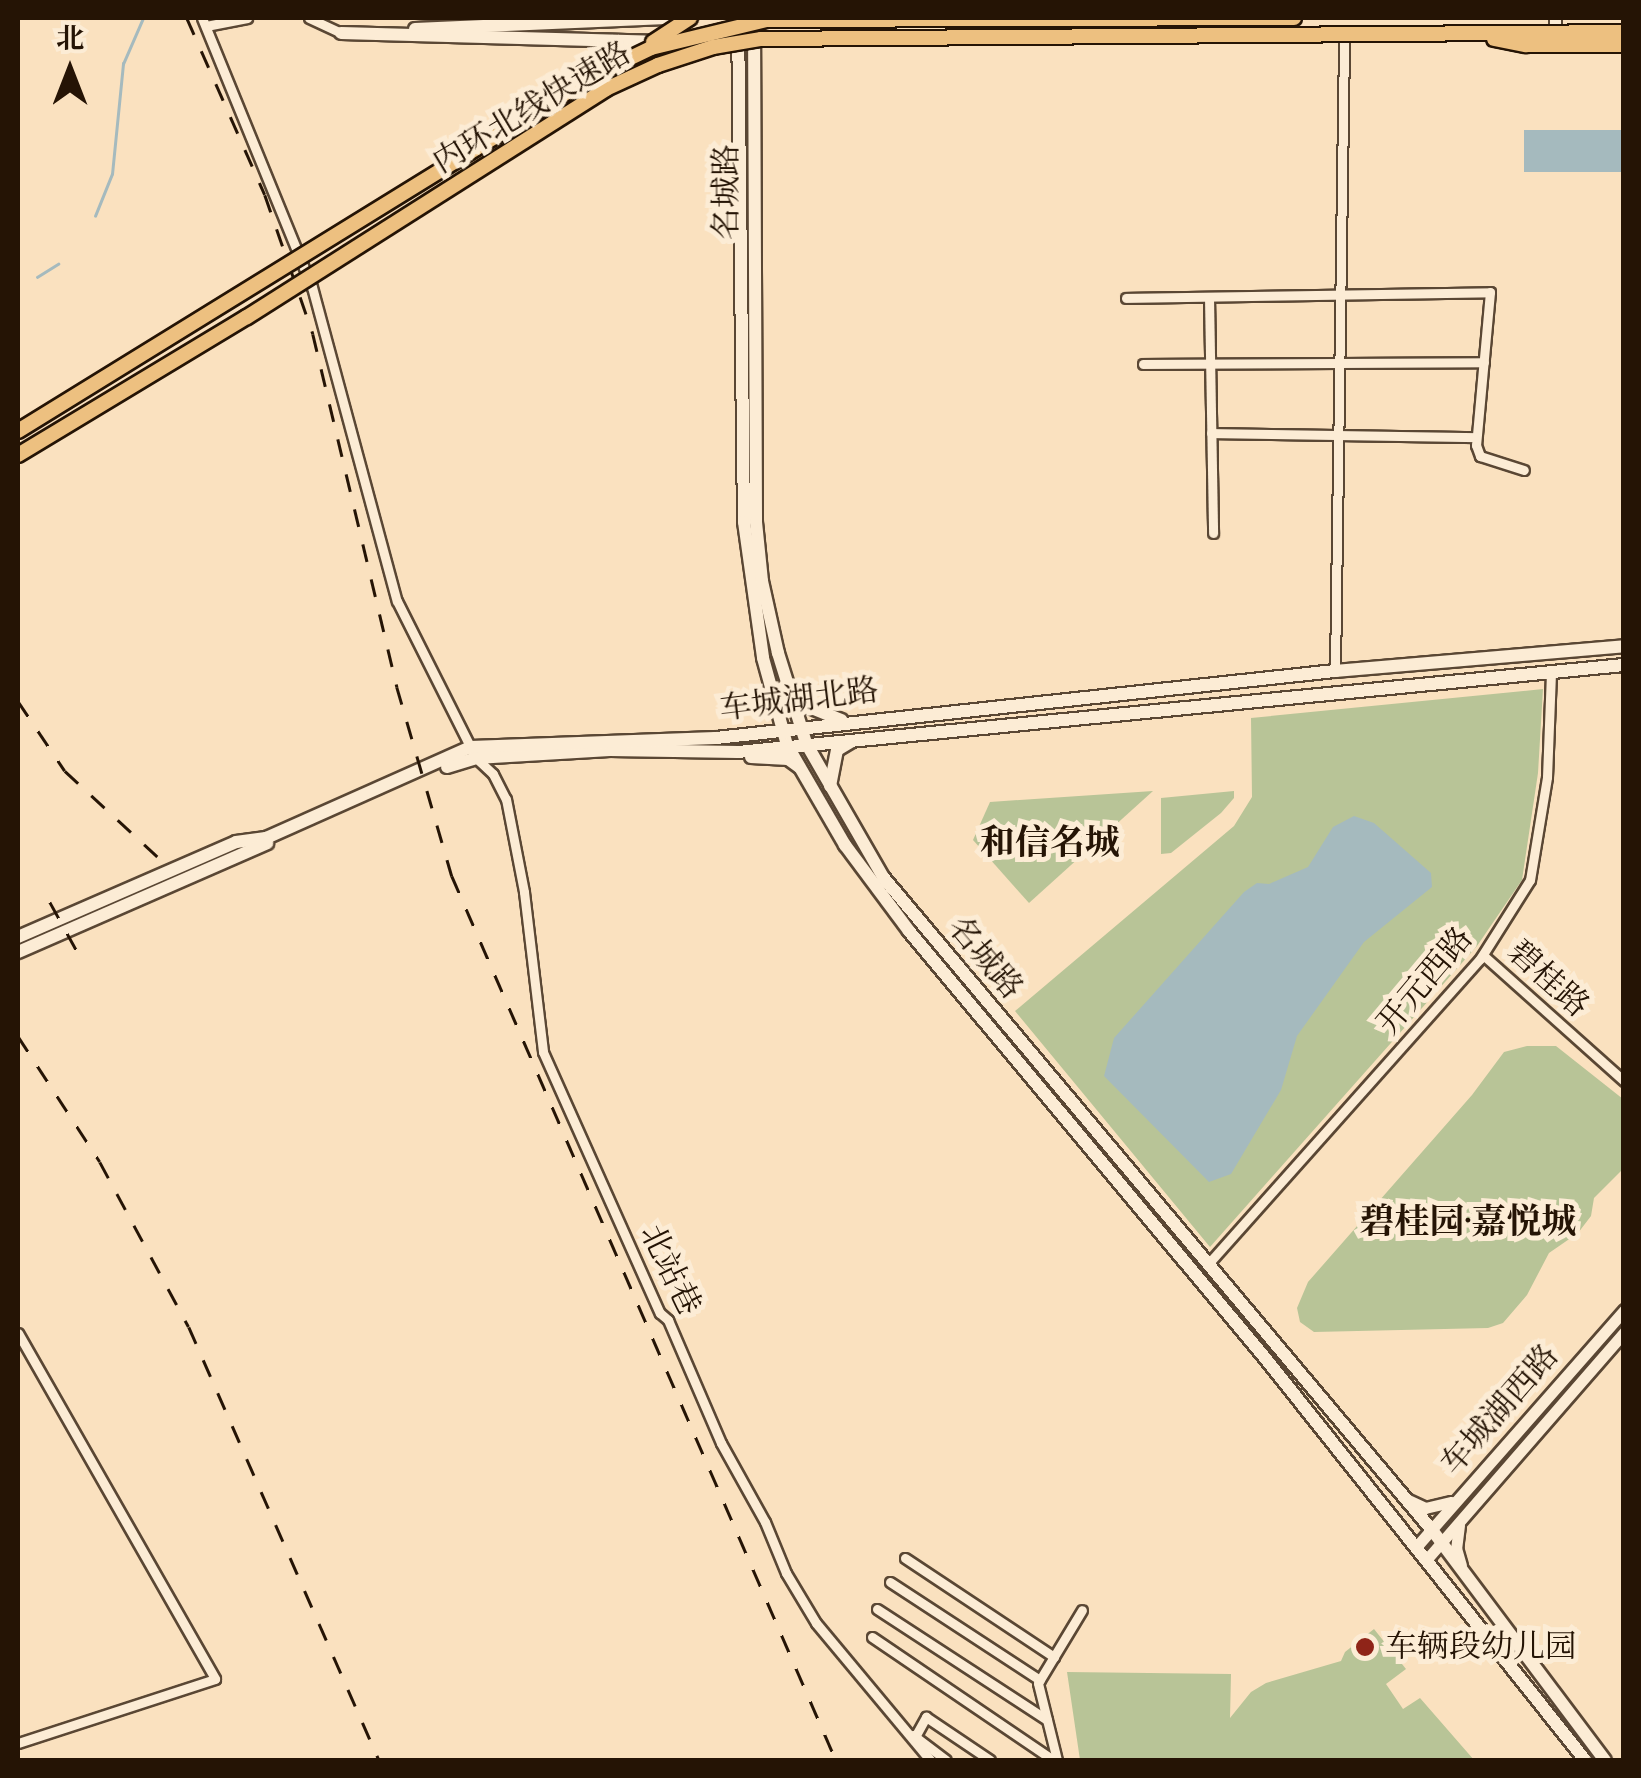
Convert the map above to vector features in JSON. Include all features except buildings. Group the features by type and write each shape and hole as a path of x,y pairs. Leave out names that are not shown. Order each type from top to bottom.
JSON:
{"highway":[{"path":"621,62 690,18"},
{"name":"内环北线快速路","path":"18,431 621,62 651,48 766,20 1294,18"},
{"name":"内环北线快速路","path":"18,455 247,316 606,89 658,65 712,47 761,39 1624,32"},
{"path":"1394,34 1480,37 1526,46 1624,45"}],"main road":[{"path":"434,28 450,18"},
{"path":"518,18 533,24"},
{"path":"341,33 672,18"},
{"name":"名城路","path":"738,18 744,522 762,648 788,745 845,846 908,930 1428,1559 1584,1760"},
{"name":"名城路","path":"754,18 756,522 762,581 806,743 883,878 1406,1498 1605,1760"},
{"path":"341,33 482,28 738,44 829,43"},
{"name":"车城湖北路","path":"18,936 236,842 266,838 473,752 753,733 1335,671 1624,646"},
{"name":"车城湖北路","path":"18,952 473,752 738,752 1624,665"},
{"path":"788,684 808,707 829,718 853,722"},
{"path":"753,733 773,710 773,694"},
{"path":"830,789 837,750 857,738"},
{"path":"610,750 618,756 772,757 800,768"}],"street":[{"path":"204,22 247,18"},
{"path":"309,18 341,33"},
{"path":"1544,18 1550,39 1554,18"},
{"name":"北站巷","path":"204,22 312,287 397,600 473,752 493,774 513,824 543,1052 660,1313 668,1320 721,1443 765,1522 786,1573 816,1623 930,1760"},
{"path":"1335,671 1344,40"},
{"path":"1126,298 1490,292 1476,437 1480,456 1524,470"},
{"path":"1209,297 1213,533"},
{"path":"1143,364 1484,362"},
{"path":"1211,433 1476,437"},
{"name":"开元西路","path":"1208,1263 1483,955 1530,880 1547,777 1551,672"},
{"name":"碧桂路","path":"1483,955 1624,1081"},
{"name":"车城湖西路","path":"1417,1546 1624,1310"},
{"name":"车城湖西路","path":"1428,1559 1624,1332"},
{"path":"18,1333 216,1679 18,1743"},
{"path":"1406,1498 1424,1508 1440,1508 1460,1498"},
{"path":"1460,1522 1456,1548 1462,1570"},
{"path":"905,1558 1054,1657"},
{"path":"890,1582 1040,1680"},
{"path":"877,1609 1047,1720"},
{"path":"872,1637 1036,1756 1055,1760 1040,1680 1082,1610"},
{"path":"946,1760 912,1735 926,1717 990,1760"}],"green space":[{"path":"1543,689 1538,773 1522,880 1477,946 1210,1247 1015,1011 1234,826 1252,797 1251,718"},
{"path":"1153,791 1029,903 973,840 990,802"},
{"path":"1234,791 1234,798 1221,813 1171,853 1161,854 1161,798"},
{"path":"1527,1046 1556,1046 1623,1099 1623,1169 1594,1198 1591,1216 1578,1233 1549,1253 1527,1295 1503,1323 1488,1328 1314,1332 1300,1322 1297,1308 1308,1282 1472,1095 1504,1052"},
{"path":"1374,1629 1406,1669 1386,1684 1403,1709 1420,1698 1474,1760 1080,1760 1067,1672 1231,1674 1230,1718 1251,1692 1266,1683 1341,1661 1345,1652"}],"shaded area":[{"path":"1524,130 1623,130 1623,172 1524,172"},
{"path":"1354,816 1374,823 1431,873 1432,887 1364,942 1297,1036 1281,1090 1231,1174 1209,1182 1104,1076 1114,1038 1244,892 1257,883 1269,884 1308,867 1333,827"}],"waterway":[{"path":"95,216 112,174 123,64 143,18"},
{"path":"37,277 58,264"}],"railway":[{"path":"187,18 265,195 313,334 397,687 452,876 836,1760"},
{"path":"18,701 65,771 158,857"},
{"path":"50,902 82,960"},
{"path":"18,1036 100,1162 189,1327 379,1760"}],"place":[{"name":"车辆段幼儿园","path":"1365,1647"}],"district":[{"name":"和信名城","path":"1050,843"},
{"name":"碧桂园·嘉悦城","path":"1468,1222"}]}
